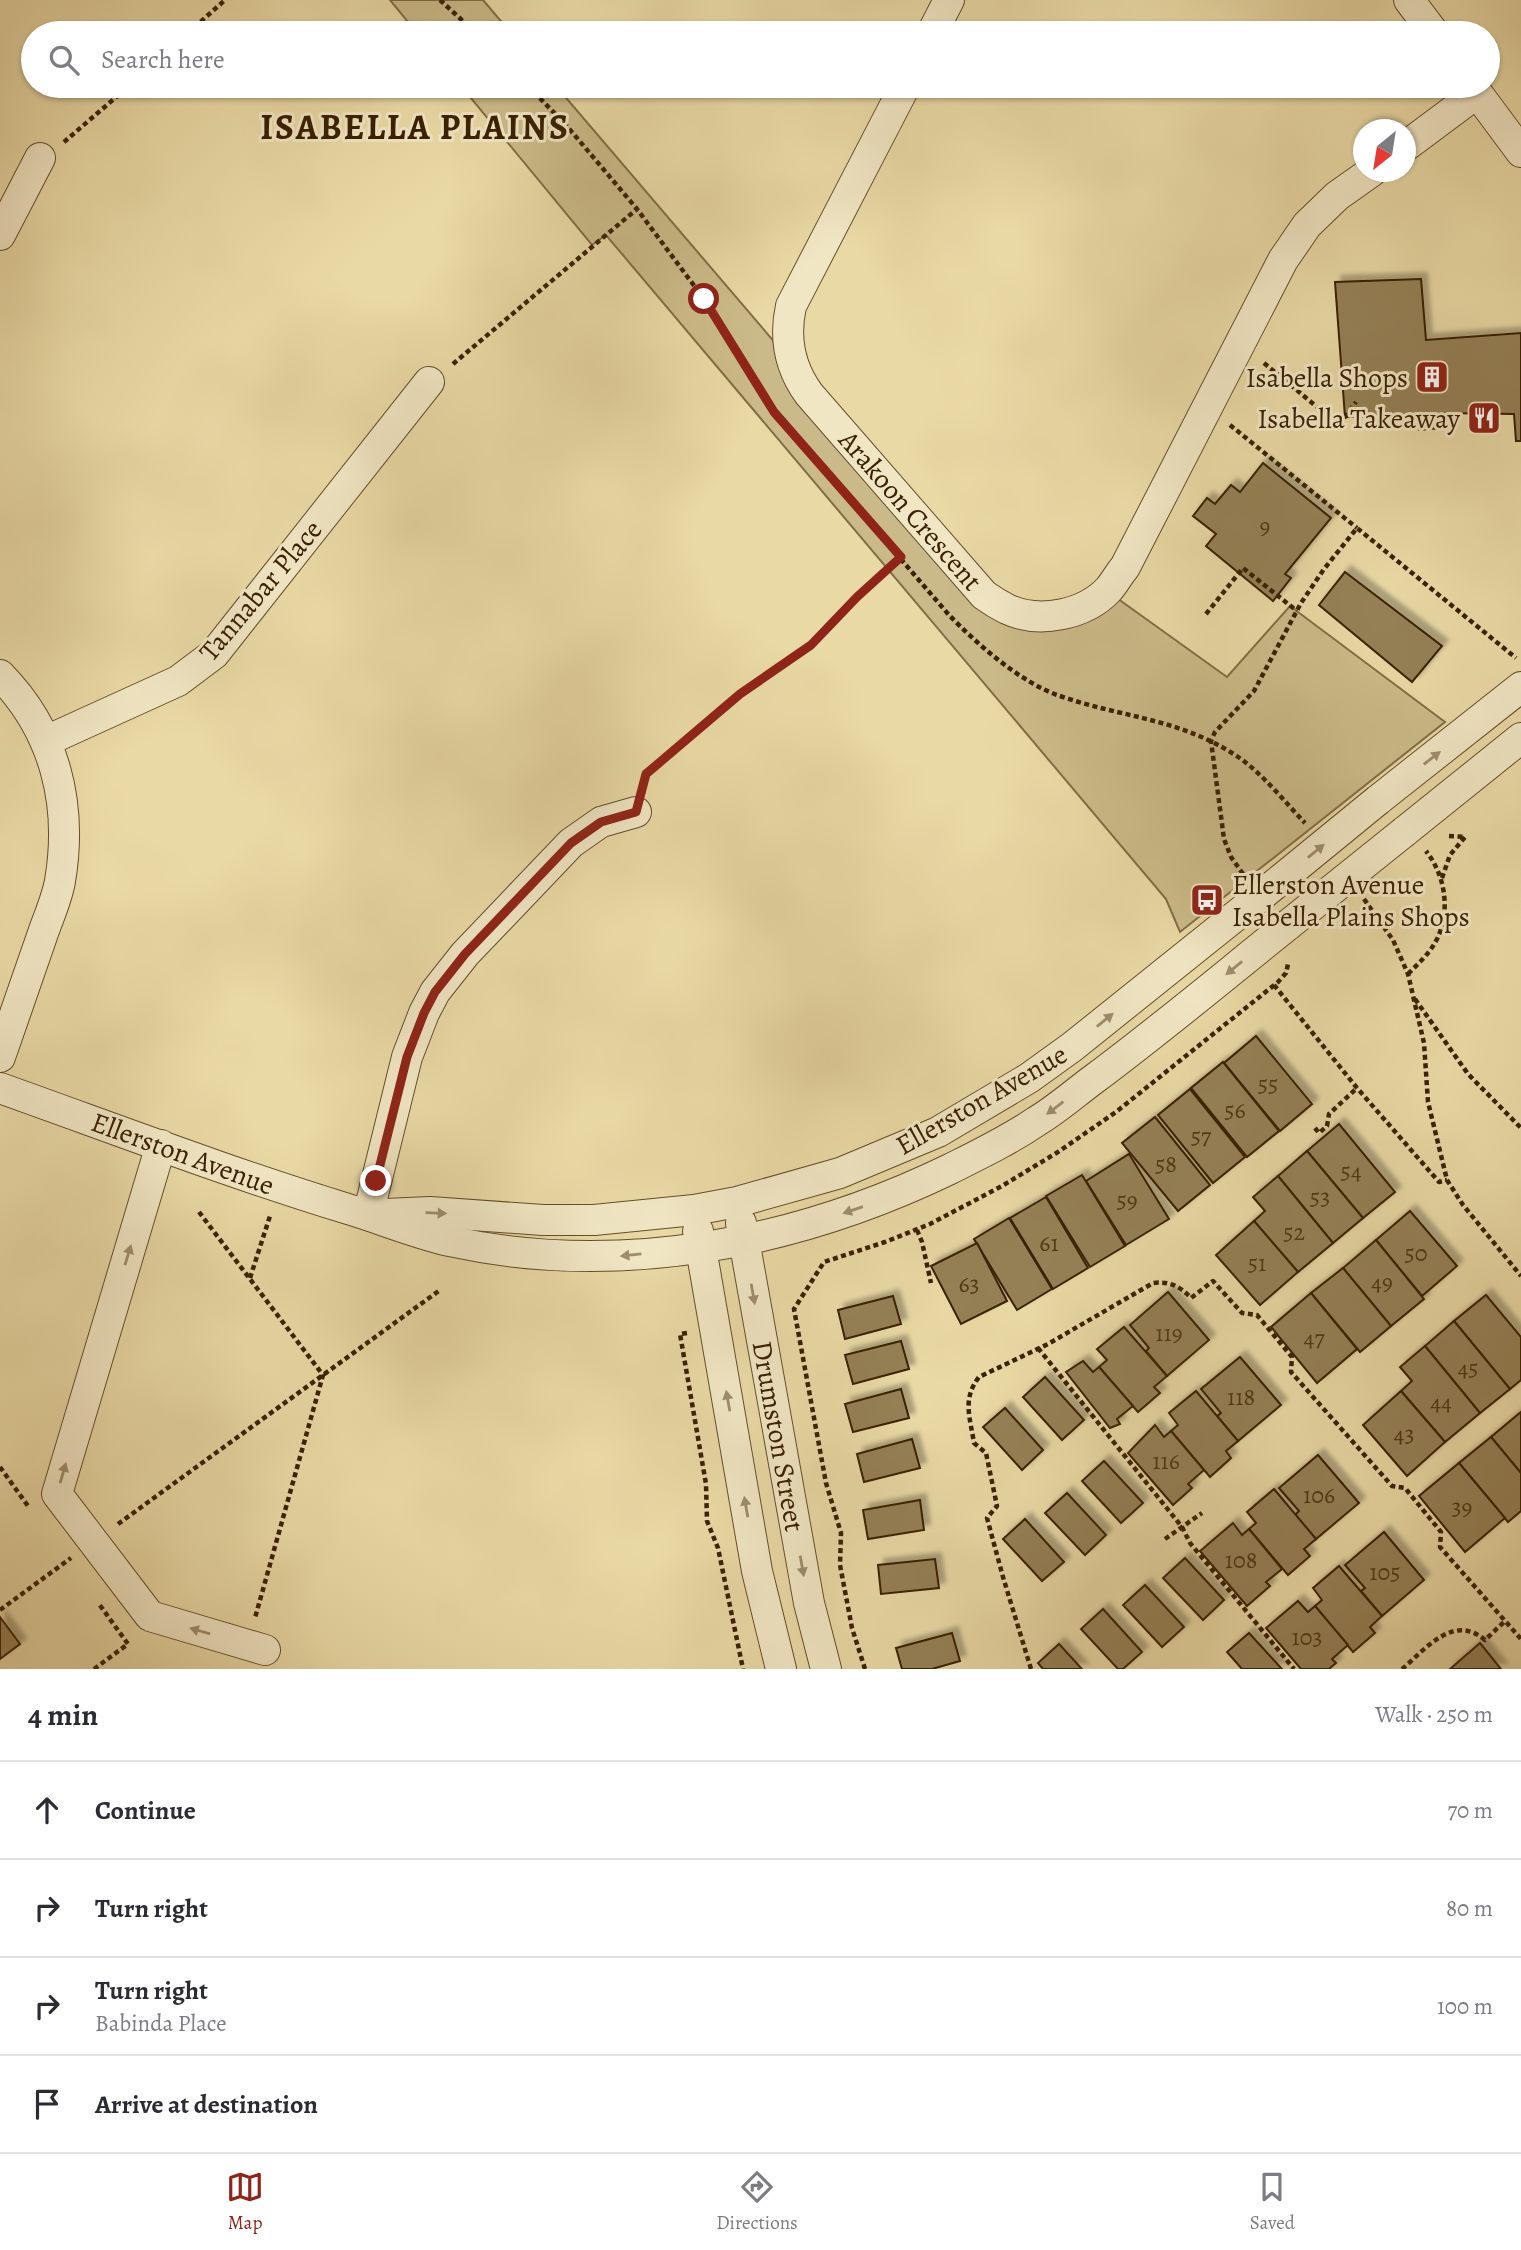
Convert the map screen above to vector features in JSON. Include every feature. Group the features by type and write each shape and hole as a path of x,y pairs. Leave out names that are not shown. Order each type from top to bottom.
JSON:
{"street":[{"path":"938,21 949,0"},
{"path":"1409,0 1425,21"},
{"name":"Arakoon Crescent","path":"899,98 791,306 788,321 789,352 800,382 809,394 984,595 1009,610 1038,617 1082,608 1107,591 1125,567 1283,260 1307,225 1357,182"},
{"path":"1416,137 1464,98"},
{"path":"1482,98 1521,152"},
{"path":"0,234 40,158"},
{"name":"Tannabar Place","path":"46,741 178,681 214,654 429,382"},
{"path":"0,675 19,695 46,741 63,797 66,825 60,883 0,1057"},
{"name":"Ellerston Avenue","path":"368,1215 430,1212 543,1220 594,1220 694,1210 737,1202 840,1173 938,1132 1029,1078 1072,1047 1250,882 1378,800 1521,687"},
{"name":"Ellerston Avenue","path":"0,1088 279,1188 446,1241 528,1255 611,1257 701,1249 744,1241 847,1213 885,1199 993,1148 1038,1121 1289,939 1413,839 1521,738"},
{"path":"368,1215 407,1057 435,992 465,954 571,843 601,822 636,812"},
{"path":"161,1145 57,1494 150,1616 257,1647"},
{"name":"Drumston Street","path":"737,1202 819,1665"},
{"name":"Drumston Street","path":"694,1210 757,1571 781,1669"}],"path":[{"path":"201,21 225,0"},
{"path":"440,0 462,21"},
{"path":"40,158 73,136 116,98"},
{"path":"540,98 637,209 704,299 774,412 971,637 1039,687 1060,696 1171,724 1233,753 1250,766 1312,833"},
{"path":"429,382 637,209"},
{"path":"1260,353 1264,363 1334,421 1345,417 1356,402"},
{"path":"1207,406 1521,660"},
{"path":"1250,882 1231,858 1224,839 1211,741 1215,732 1254,691 1297,611 1324,569 1357,528"},
{"path":"636,812 646,774 740,694 811,645 857,597 901,557"},
{"path":"1206,614 1243,568 1297,611"},
{"path":"1408,974 1426,956 1437,938 1444,909 1442,878 1450,855 1465,837"},
{"path":"1413,839 1433,860 1442,878"},
{"path":"1363,898 1393,940 1408,974 1424,1043 1428,1102 1447,1180 1463,1205 1521,1276"},
{"path":"865,1669 852,1628 841,1566 841,1533 824,1475 794,1309 824,1262 917,1230 1002,1186 1116,1112 1286,973 1289,939"},
{"path":"1274,985 1357,1088 1439,1182 1447,1180"},
{"path":"1412,995 1468,1074 1521,1128"},
{"path":"1315,1128 1319,1133 1327,1126 1329,1114 1357,1088"},
{"path":"249,1279 279,1188"},
{"path":"199,1212 323,1375"},
{"path":"917,1230 931,1283"},
{"path":"1031,1669 988,1518 997,1506 986,1453 974,1443 967,1398 979,1377 1097,1317 1153,1283 1163,1282 1174,1284 1191,1298 1213,1281 1242,1313 1256,1315 1292,1357 1291,1372 1392,1486 1405,1488 1441,1532 1440,1547 1521,1639"},
{"path":"0,1610 440,1290"},
{"path":"680,1334 706,1484 707,1521 718,1548 743,1669"},
{"path":"1038,1348 1182,1527 1190,1543 1294,1669"},
{"path":"257,1647 323,1375"},
{"path":"1165,1539 1202,1513"},
{"path":"1402,1669 1447,1632 1460,1629 1471,1631 1485,1640 1506,1620"},
{"path":"94,1669 128,1644"}],"shaded area":[{"path":"390,0 483,0 501,21 407,21"},
{"path":"471,98 566,98 794,365 1009,610 1107,591 1227,677 1290,606 1445,722 1180,932 1166,899 606,235 592,245"}],"building":[{"name":"Isabella Shops","path":"1421,279 1426,340 1521,333 1521,441 1516,441 1514,414 1440,413 1442,428 1419,430 1416,416 1345,417 1335,282"},
{"path":"1263,463 1331,518 1285,574 1291,578 1273,601 1206,546 1216,534 1193,516 1207,498 1215,504 1231,485 1240,492"},
{"path":"1345,572 1442,646 1412,682 1319,605"},
{"path":"1256,1036 1312,1104 1280,1131 1224,1063"},
{"path":"1223,1062 1279,1131 1247,1157 1191,1088"},
{"path":"1190,1089 1245,1157 1213,1183 1158,1115"},
{"path":"1155,1117 1210,1185 1178,1211 1122,1143"},
{"path":"1339,1124 1395,1192 1363,1218 1307,1151"},
{"path":"1307,1151 1363,1218 1333,1243 1278,1176"},
{"path":"1129,1154 1169,1219 1126,1245 1086,1181"},
{"path":"1082,1175 1125,1246 1090,1267 1046,1196"},
{"path":"1278,1176 1333,1243 1298,1272 1254,1221 1265,1211 1253,1197"},
{"path":"1046,1197 1088,1268 1053,1289 1010,1218"},
{"path":"1410,1211 1457,1266 1422,1296 1376,1240"},
{"path":"1009,1218 1052,1289 1017,1310 974,1239"},
{"path":"1254,1221 1298,1272 1260,1305 1216,1255"},
{"path":"1376,1240 1424,1299 1391,1326 1343,1268"},
{"path":"977,1243 1007,1301 961,1324 931,1266"},
{"path":"1343,1268 1391,1326 1360,1352 1311,1293"},
{"path":"1168,1292 1209,1340 1167,1376 1146,1351 1149,1348 1130,1325"},
{"path":"1311,1293 1357,1349 1317,1383 1271,1327"},
{"path":"1486,1295 1521,1337 1521,1380 1510,1389 1454,1321"},
{"path":"893,1296 901,1324 845,1339 838,1310"},
{"path":"1454,1321 1510,1389 1480,1413 1425,1346"},
{"path":"1124,1327 1167,1376 1154,1387 1160,1393 1138,1412 1099,1367 1107,1360 1097,1349"},
{"path":"901,1341 909,1369 853,1384 845,1355"},
{"path":"1425,1346 1480,1413 1445,1442 1401,1391 1412,1381 1400,1367"},
{"path":"1240,1357 1281,1405 1238,1441 1217,1416 1221,1413 1201,1389"},
{"path":"1083,1361 1093,1372 1099,1367 1133,1406 1117,1419 1120,1424 1110,1428 1066,1372"},
{"path":"1045,1377 1084,1420 1062,1440 1023,1397"},
{"path":"901,1389 909,1418 853,1432 845,1404"},
{"path":"1196,1391 1238,1441 1226,1451 1231,1458 1210,1477 1171,1431 1178,1425 1169,1413"},
{"path":"1401,1391 1445,1442 1407,1476 1363,1425"},
{"path":"1005,1408 1043,1450 1022,1470 983,1427"},
{"path":"1521,1412 1521,1473 1491,1437"},
{"path":"1155,1425 1164,1437 1171,1431 1204,1470 1188,1484 1192,1488 1173,1505 1128,1453"},
{"path":"1491,1437 1521,1473 1521,1511 1508,1522 1459,1463"},
{"path":"912,1439 920,1468 864,1482 857,1454"},
{"path":"1318,1455 1359,1503 1316,1539 1295,1515 1299,1511 1279,1488"},
{"path":"1104,1461 1143,1503 1121,1523 1082,1481"},
{"path":"1459,1463 1505,1518 1465,1552 1419,1496"},
{"path":"1274,1489 1316,1539 1304,1549 1310,1556 1288,1575 1249,1529 1256,1523 1247,1512"},
{"path":"1067,1493 1106,1535 1085,1555 1045,1513"},
{"path":"920,1500 924,1530 868,1539 863,1510"},
{"path":"1025,1519 1064,1562 1042,1581 1003,1539"},
{"path":"1233,1523 1242,1535 1249,1529 1282,1569 1266,1582 1270,1586 1247,1606 1200,1551"},
{"path":"1384,1532 1424,1580 1382,1616 1361,1591 1365,1588 1345,1565"},
{"path":"1185,1558 1224,1600 1203,1620 1163,1578"},
{"path":"935,1559 939,1588 881,1594 878,1565"},
{"path":"1339,1566 1382,1616 1370,1627 1375,1633 1353,1652 1315,1606 1322,1600 1313,1588"},
{"path":"1145,1585 1184,1627 1162,1647 1123,1605"},
{"path":"1298,1601 1308,1612 1315,1606 1348,1645 1332,1659 1336,1663 1329,1669 1301,1669 1266,1628"},
{"path":"1103,1609 1142,1652 1123,1669 1118,1669 1081,1629"},
{"path":"0,1617 20,1644 0,1659"},
{"path":"952,1633 960,1661 932,1669 902,1669 896,1648"},
{"path":"1249,1633 1282,1669 1242,1669 1227,1652"},
{"path":"1480,1643 1501,1669 1450,1669"},
{"path":"1059,1644 1082,1669 1043,1669 1038,1663"}],"place":[{"name":"Isabella Shops","path":"1432,377"},
{"name":"Isabella Takeaway","path":"1484,418"},
{"name":"Ellerston Avenue Isabella Plains Shops","path":"1207,900"}],"district":[{"name":"ISABELLA PLAINS","path":"415,127"}],"route":[{"path":"376,1181 407,1057 424,1013 435,992 465,954 571,843 601,822 636,812 646,774 740,694 811,645 857,597 901,557 774,412 704,299"}]}
